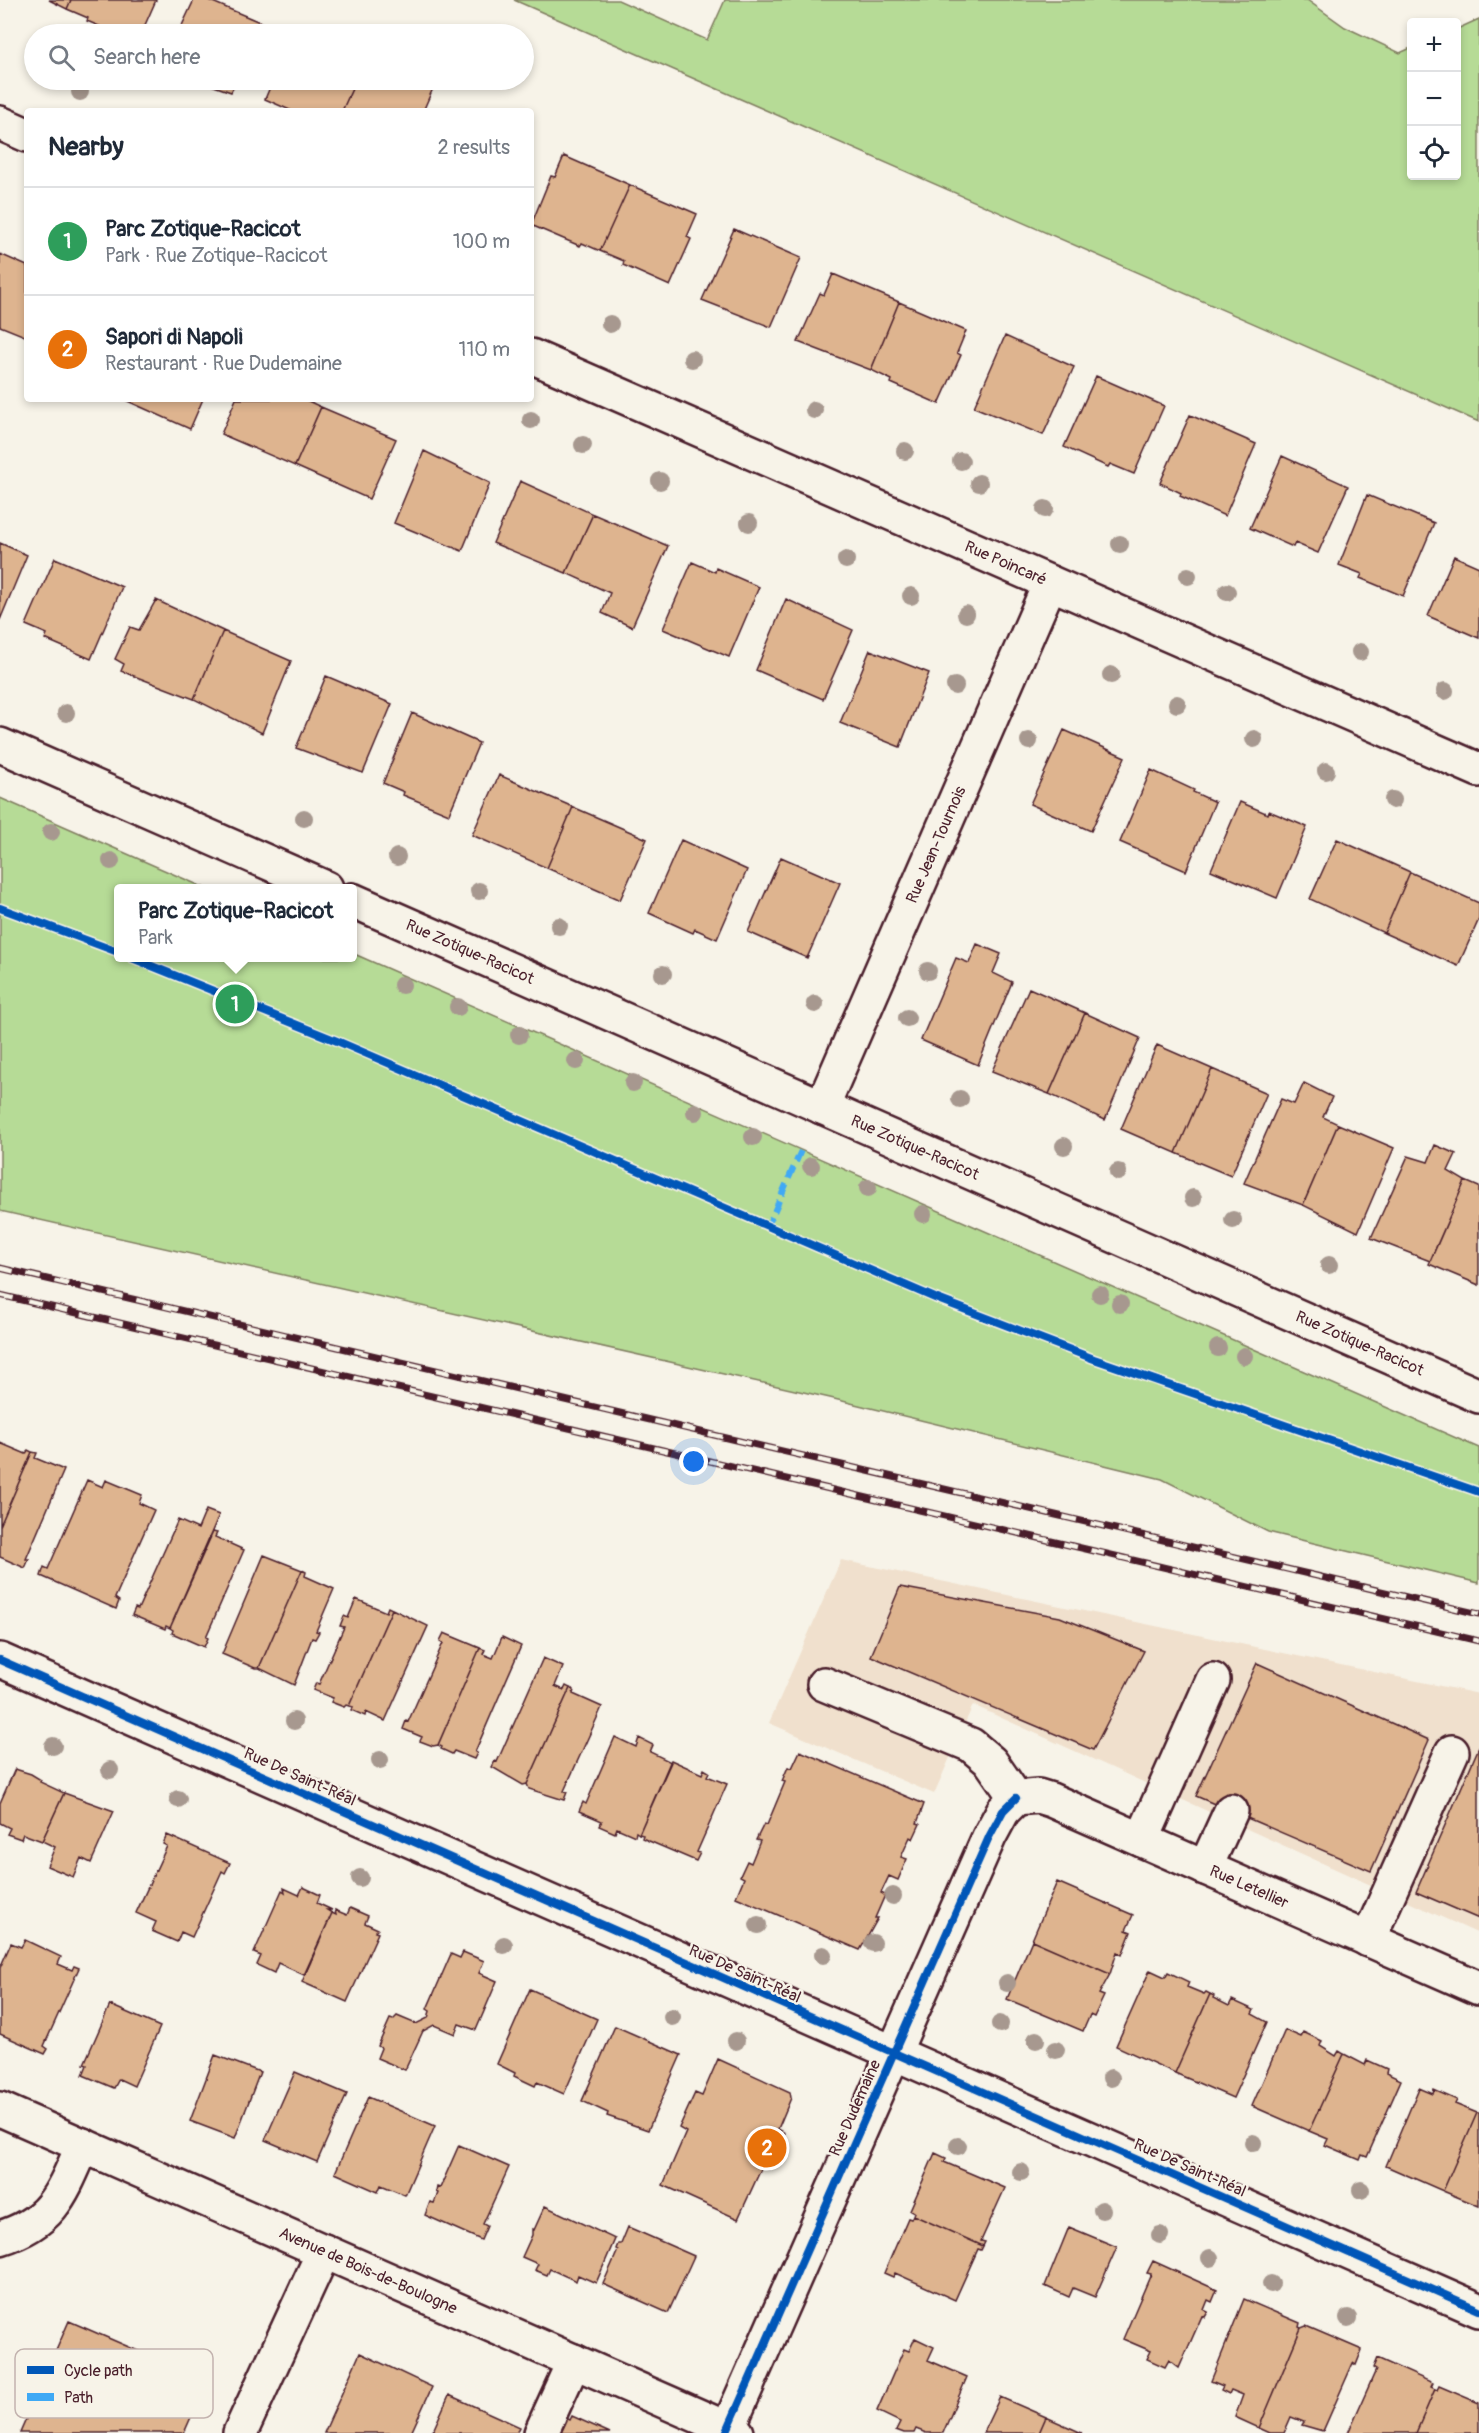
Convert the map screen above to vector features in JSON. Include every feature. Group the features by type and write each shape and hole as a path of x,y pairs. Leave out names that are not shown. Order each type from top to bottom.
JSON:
{"street":[{"path":"0,123 24,134"},
{"name":"Rue Poincaré","path":"534,357 1479,770"},
{"name":"Rue Jean-Tournois","path":"822,1107 1050,583"},
{"path":"0,745 317,884"},
{"name":"Rue Zotique-Racicot","path":"357,902 1479,1396"},
{"name":"Rue De Saint-Réal","path":"0,1660 1479,2310"},
{"path":"1142,1840 1213,1680"},
{"path":"825,1684 971,1744 991,1762 1016,1798"},
{"path":"1368,1940 1452,1752"},
{"name":"Rue Letellier","path":"1016,1798 1038,1797 1051,1800 1479,1988"},
{"name":"Rue Dudemaine","path":"730,2432 992,1830 1003,1811 1016,1798"},
{"path":"1205,1868 1231,1811"},
{"name":"Avenue de Bois-de-Boulogne","path":"0,2109 574,2361 730,2432"},
{"path":"0,2238 21,2232 50,2210 61,2194 83,2145"},
{"path":"240,2433 324,2252"},
{"path":"541,2433 574,2361"}],"shaded area":[{"path":"841,1560 1479,1694 1479,1934 973,1705 934,1794 769,1723"}],"green space":[{"path":"514,0 618,0 707,40 725,0 1307,0 1345,27 1400,53 1407,50 1407,180 1461,180 1461,27 1479,19 1479,422"},
{"path":"0,798 196,884 114,884 114,962 357,962 357,955 1479,1448 1479,1583 1268,1532 1162,1479 830,1398 0,1211"}],"building":[{"path":"49,0 71,0 67,9"},
{"path":"71,0 156,0 145,24 94,24 87,21 88,18 67,9"},
{"path":"194,0 208,0 262,23 262,24 183,24"},
{"path":"269,90 351,90 343,108 285,108 265,99"},
{"path":"351,90 432,90 424,108 343,108"},
{"path":"564,156 630,185 600,251 582,243 580,246 534,226 534,218 551,176 555,177"},
{"path":"630,185 697,214 687,237 691,239 670,286 623,265 624,261 600,251"},
{"path":"734,229 801,258 771,327 702,300"},
{"path":"0,254 24,265 24,336 0,326"},
{"path":"833,274 899,302 871,370 798,342 820,293 824,295"},
{"path":"899,302 966,331 957,353 961,355 939,404 891,383 892,380 871,370"},
{"path":"1005,336 1074,367 1043,435 974,407"},
{"path":"1096,376 1164,406 1134,474 1110,464 1108,467 1064,447"},
{"path":"130,402 202,402 190,429"},
{"path":"235,402 310,402 321,407 295,466 221,434"},
{"path":"321,407 396,439 369,499 295,466"},
{"path":"1190,415 1256,444 1225,516 1180,496 1181,493 1160,483"},
{"path":"424,451 490,483 462,551 394,523"},
{"path":"1282,456 1348,486 1318,553 1295,543 1293,547 1250,528"},
{"path":"520,481 593,514 566,573 493,543"},
{"path":"1367,495 1434,523 1403,596 1360,578 1362,574 1339,565"},
{"path":"593,514 668,546 632,627 602,613 610,593 566,573"},
{"path":"0,543 27,555 0,620"},
{"path":"1454,556 1479,567 1479,638 1428,616"},
{"path":"55,558 122,587 91,659 45,639 47,634 26,625"},
{"path":"692,562 715,572 716,568 759,587 729,657 663,629"},
{"path":"786,599 853,630 823,699 756,670"},
{"path":"156,600 223,631 194,699 121,671 124,664 115,659 130,627 139,630"},
{"path":"223,631 291,661 262,733 194,699"},
{"path":"870,650 929,673 900,747 840,723"},
{"path":"326,676 392,704 363,773 296,748"},
{"path":"412,713 479,743 449,814 403,795 404,792 383,783"},
{"path":"1064,730 1125,757 1091,831 1030,804"},
{"path":"1151,770 1215,802 1186,871 1120,842"},
{"path":"499,775 573,807 547,868 472,835"},
{"path":"1240,802 1307,827 1277,898 1211,870"},
{"path":"573,807 647,839 620,900 547,868"},
{"path":"1337,839 1410,872 1384,933 1310,899"},
{"path":"681,840 747,870 717,939 695,929 693,933 649,913"},
{"path":"781,857 840,883 807,958 748,932"},
{"path":"1410,872 1479,903 1479,919 1458,966 1384,933"},
{"path":"977,944 1001,954 993,973 1012,982 978,1065 921,1040 956,958 969,963"},
{"path":"1029,988 1085,1013 1049,1094 992,1071"},
{"path":"1085,1013 1140,1038 1105,1120 1049,1094"},
{"path":"1157,1045 1212,1069 1176,1153 1121,1129"},
{"path":"1212,1069 1267,1093 1231,1176 1176,1153"},
{"path":"1304,1083 1332,1097 1323,1117 1338,1124 1303,1205 1244,1183 1281,1099 1294,1104"},
{"path":"1338,1124 1394,1148 1358,1232 1303,1205"},
{"path":"1435,1145 1456,1154 1448,1171 1465,1181 1430,1261 1371,1238 1408,1156 1428,1162"},
{"path":"1465,1181 1479,1187 1479,1285 1429,1264"},
{"path":"0,1443 26,1454 28,1450 32,1452 0,1526"},
{"path":"32,1452 37,1453 35,1458 64,1470 26,1559 29,1559 25,1568 0,1557 0,1526"},
{"path":"87,1480 103,1487 106,1480 142,1495 139,1503 154,1510 115,1598 119,1601 116,1609 41,1576 44,1567 48,1569"},
{"path":"206,1510 219,1515 170,1628 166,1626 165,1629 132,1615 135,1608 138,1609 178,1520 198,1529"},
{"path":"213,1532 217,1533 215,1537 244,1550 206,1637 208,1638 204,1647 172,1633 173,1630 170,1628"},
{"path":"264,1555 302,1570 259,1668 255,1668 222,1654"},
{"path":"302,1570 306,1572 305,1576 334,1589 316,1631 319,1632 315,1639 312,1638 294,1685 259,1668"},
{"path":"900,1587 1060,1617 1144,1651 1093,1750 871,1656"},
{"path":"356,1599 386,1612 388,1607 392,1609 349,1706 344,1707 331,1702 333,1698 313,1690 316,1683 319,1684 344,1627 340,1626 344,1616 348,1618"},
{"path":"392,1609 428,1626 385,1721 366,1712 365,1716 351,1710 353,1707 349,1706"},
{"path":"444,1633 480,1648 438,1745 433,1746 420,1741 422,1737 403,1729 443,1643 440,1641"},
{"path":"502,1637 521,1646 474,1759 454,1751 452,1754 441,1749 442,1747 438,1745 480,1648 485,1650 483,1654 493,1658"},
{"path":"543,1658 563,1667 555,1686 564,1690 566,1686 570,1688 527,1784 523,1785 492,1767 495,1761 497,1762"},
{"path":"1257,1663 1429,1740 1371,1871 1196,1796"},
{"path":"570,1688 574,1690 573,1694 602,1707 564,1791 567,1792 564,1800 529,1789 527,1784"},
{"path":"615,1737 636,1747 639,1738 653,1745 650,1752 671,1762 639,1834 636,1832 635,1836 617,1828 615,1833 599,1826 602,1821 579,1811 583,1802 586,1804"},
{"path":"1479,1747 1479,1919 1416,1892"},
{"path":"800,1751 924,1804 917,1823 920,1824 913,1839 910,1837 901,1857 907,1859 898,1880 889,1876 881,1893 885,1895 875,1918 878,1918 860,1950 736,1897 744,1878 740,1876 747,1861 751,1863 760,1841 756,1840 764,1824 767,1825 785,1782 782,1781 788,1767 792,1768"},
{"path":"671,1760 702,1774 704,1769 709,1772 707,1776 727,1784 697,1852 700,1853 696,1861 642,1838 643,1835 639,1834"},
{"path":"15,1769 31,1774 41,1780 40,1782 64,1793 42,1841 23,1834 21,1839 7,1834 10,1828 0,1823 0,1803"},
{"path":"64,1793 114,1811 91,1863 81,1858 73,1877 47,1866 55,1847 42,1841"},
{"path":"167,1835 230,1863 225,1873 222,1871 192,1937 181,1932 177,1942 152,1931 156,1922 136,1913 167,1846 163,1844"},
{"path":"1057,1882 1133,1915 1126,1930 1131,1932 1122,1955 1117,1952 1110,1974 1032,1940"},
{"path":"303,1887 320,1895 317,1903 332,1910 327,1910 332,1913 304,1975 278,1963 274,1973 257,1965 261,1956 254,1953 282,1890 285,1892 284,1888 299,1895"},
{"path":"350,1908 368,1916 365,1923 378,1929 375,1932 378,1933 347,2002 302,1982 332,1913 336,1915 335,1910 347,1915"},
{"path":"25,1940 61,1957 58,1964 72,1970 74,1966 79,1968 44,2046 48,2049 45,2054 0,2034 0,1968 11,1943 21,1947"},
{"path":"1032,1940 1110,1974 1099,1994 1104,1996 1094,2017 1090,2015 1083,2031 1007,1999"},
{"path":"463,1952 484,1961 479,1973 497,1981 476,2030 459,2024 455,2034 434,2025 423,2031 405,2070 377,2058 381,2048 378,2046 390,2019 393,2020 397,2016 416,2024 428,2018 430,2011 427,2009 451,1954 460,1958"},
{"path":"1150,1970 1165,1977 1168,1972 1189,1982 1187,1987 1210,1994 1175,2073 1116,2046"},
{"path":"530,1989 597,2019 564,2094 537,2082 535,2086 514,2076 515,2073 497,2064"},
{"path":"1210,1994 1229,2006 1232,2000 1254,2010 1252,2014 1267,2022 1233,2098 1175,2073"},
{"path":"110,2005 160,2027 134,2086 119,2079 114,2088 83,2075 87,2065 84,2064"},
{"path":"615,2026 681,2055 648,2130 607,2116 608,2113 582,2101"},
{"path":"1285,2030 1301,2037 1303,2032 1322,2041 1320,2046 1336,2056 1339,2051 1344,2054 1309,2131 1252,2106"},
{"path":"1344,2054 1365,2065 1367,2060 1387,2069 1386,2073 1401,2080 1367,2157 1362,2155 1360,2160 1325,2145 1328,2139 1309,2131"},
{"path":"215,2055 260,2072 235,2138 190,2121"},
{"path":"718,2059 790,2092 791,2098 778,2129 785,2133 769,2169 762,2167 738,2219 663,2185 686,2132 679,2128 695,2093 702,2096"},
{"path":"295,2072 347,2094 317,2162 265,2140"},
{"path":"1419,2088 1433,2094 1434,2090 1457,2100 1455,2104 1477,2113 1443,2191 1386,2166"},
{"path":"368,2097 435,2126 405,2195 381,2185 378,2192 335,2173"},
{"path":"1477,2113 1479,2113 1479,2206 1443,2191"},
{"path":"459,2145 509,2167 483,2224 487,2226 481,2240 425,2215 430,2202 434,2203 438,2193 436,2192 437,2187 440,2188"},
{"path":"935,2153 946,2158 944,2162 1005,2188 981,2241 985,2242 983,2246 913,2215 914,2212 910,2210"},
{"path":"545,2206 615,2239 596,2283 578,2275 576,2281 550,2269 547,2275 535,2270 538,2264 522,2257 532,2235 532,2229 534,2230"},
{"path":"913,2215 983,2246 981,2250 978,2249 955,2300 895,2273 893,2277 884,2273 908,2218 911,2219"},
{"path":"628,2227 694,2256 668,2313 603,2284 618,2250 616,2249 618,2244 621,2244"},
{"path":"1069,2227 1117,2247 1095,2297 1073,2288 1069,2297 1045,2286"},
{"path":"1153,2261 1217,2290 1212,2302 1208,2300 1204,2310 1208,2312 1205,2317 1202,2316 1179,2368 1169,2360 1165,2367 1147,2359 1151,2351 1123,2339 1151,2274 1147,2273"},
{"path":"1244,2299 1300,2323 1301,2328 1259,2428 1235,2417 1243,2395 1231,2390 1229,2394 1221,2390 1223,2386 1211,2381"},
{"path":"69,2321 133,2349 57,2349"},
{"path":"1306,2326 1362,2350 1356,2365 1353,2363 1323,2431 1302,2425 1304,2422 1291,2417 1284,2433 1270,2433 1259,2428 1301,2328"},
{"path":"915,2338 934,2347 928,2360 967,2377 943,2433 926,2433 916,2429 914,2433 904,2433 896,2430 900,2422 877,2411 904,2349 909,2351"},
{"path":"360,2353 432,2387 411,2433 324,2433"},
{"path":"1377,2358 1433,2383 1431,2387 1435,2389 1416,2433 1348,2433 1376,2370 1373,2368"},
{"path":"1439,2386 1479,2403 1479,2433 1416,2433 1435,2389 1437,2390"},
{"path":"449,2395 520,2427 517,2433 432,2433"},
{"path":"1000,2397 1046,2417 1039,2433 983,2433"},
{"path":"560,2415 570,2420 572,2416 610,2433 552,2433"},
{"path":"1046,2417 1082,2433 1039,2433"},
{"path":"27,2418 191,2418 184,2433 20,2433"}],"railway":[{"path":"0,1268 1479,1614"},
{"path":"0,1295 1479,1641"}],"marked path":[{"path":"767,1228 803,1146"}],"cycle path":[{"path":"0,908 114,951"},
{"path":"142,962 337,1041 935,1298 1094,1359 1479,1492"},
{"path":"0,1660 1479,2310"},
{"path":"726,2433 989,1837 1003,1811 1016,1798"}],"place":[{"name":"Parc Zotique-Racicot","path":"235,1004"},
{"name":"Sapori di Napoli","path":"767,2148"}]}
